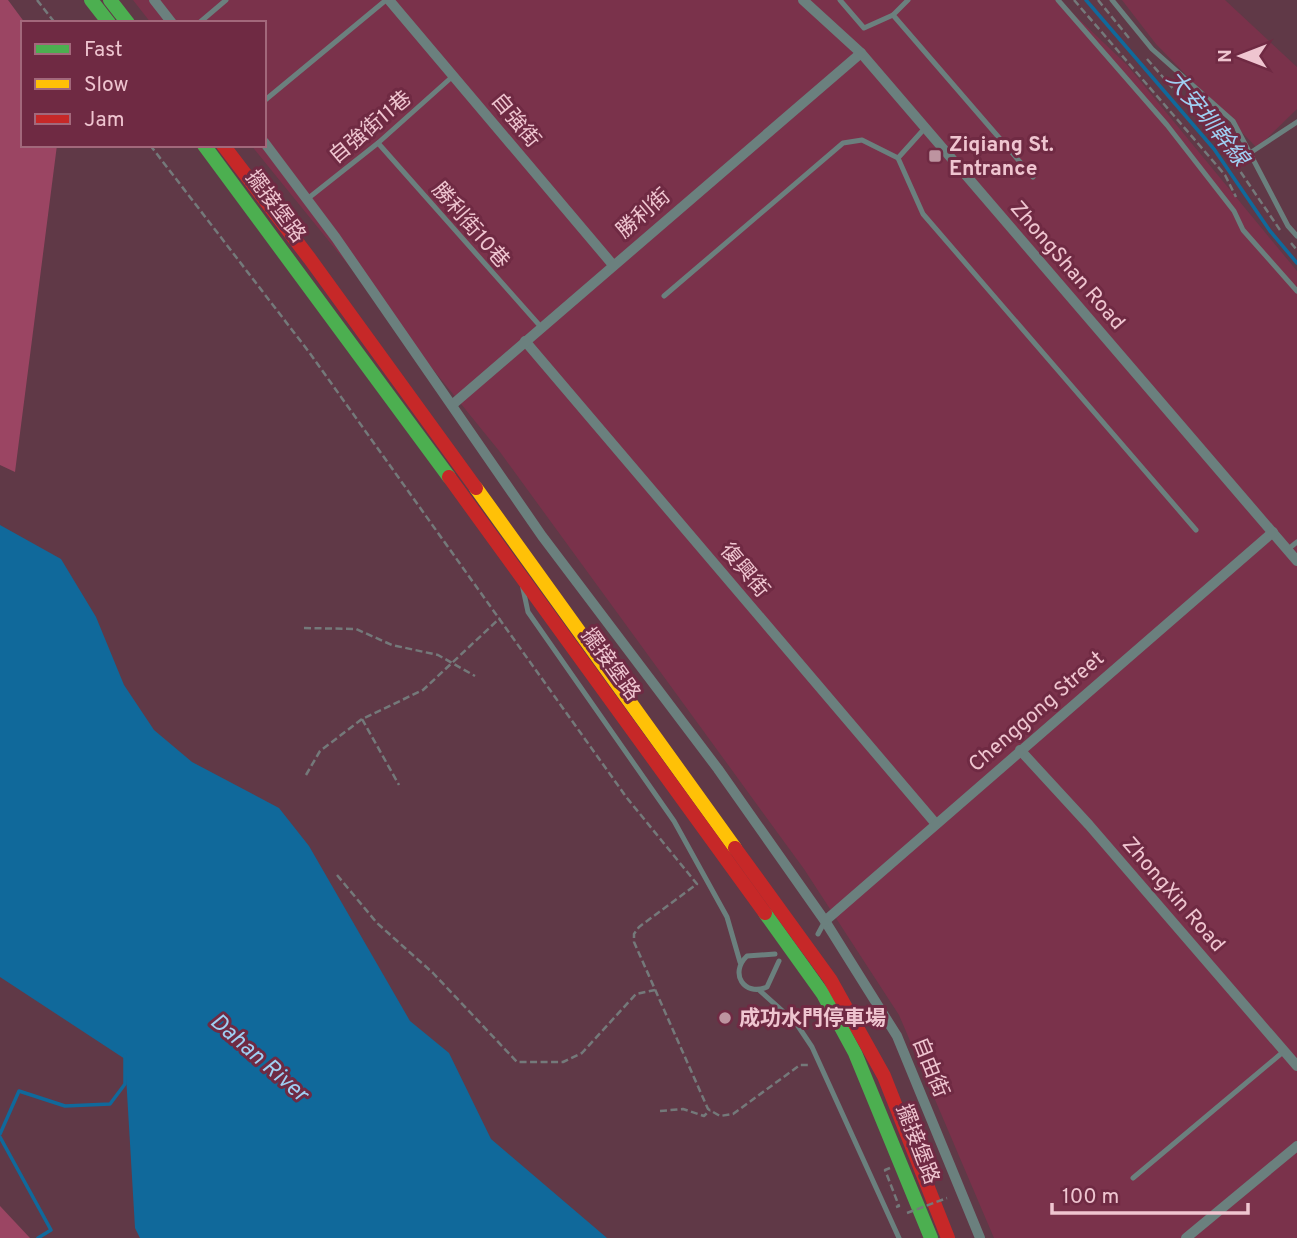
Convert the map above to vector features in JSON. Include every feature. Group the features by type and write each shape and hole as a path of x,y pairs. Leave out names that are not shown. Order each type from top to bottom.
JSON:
{"street":[{"path":"91,0 107,21"},
{"path":"110,0 126,21"},
{"path":"154,0 170,21"},
{"name":"自強街","path":"387,0 613,265"},
{"name":"ZhongShan Road","path":"803,0 861,53 1297,561"},
{"name":"勝利街","path":"452,405 861,53"},
{"name":"自由街","path":"266,145 336,238 542,536 718,769 825,921 897,1036 981,1238"},
{"name":"擺接堡路","path":"206,147 323,302 822,994 848,1036 878,1099 931,1238"},
{"name":"擺接堡路","path":"225,147 310,259 830,979 884,1076 947,1238"},
{"name":"復興街","path":"525,341 936,824"},
{"name":"Chenggong Street","path":"825,921 1272,532"},
{"name":"ZhongXin Road","path":"1020,750 1089,825 1297,1066"},
{"path":"1186,1238 1297,1146"}],"lane":[{"path":"201,21 226,0"},
{"path":"266,99 387,0"},
{"path":"840,0 864,28 893,15 908,0"},
{"path":"1058,0 1167,125 1228,203 1243,230 1297,290"},
{"path":"1112,0 1152,50 1233,121 1288,226 1297,236"},
{"path":"893,15 1033,177"},
{"name":"自強街11巷","path":"306,200 378,143 454,76"},
{"path":"1250,153 1297,122"},
{"path":"898,158 925,128"},
{"path":"664,296 842,143 862,140 898,158 923,214 1196,530"},
{"name":"勝利街10巷","path":"378,143 541,327"},
{"path":"1287,550 1297,542"},
{"path":"520,574 527,612 674,821 727,917 740,962"},
{"name":"Chenggong Street","path":"813,928 825,921"},
{"name":"Chenggong Street","path":"818,934 825,921"},
{"path":"775,954 769,956 755,953 747,956 740,962 737,972 741,982 748,989 759,990 796,1023 812,1047 899,1238"},
{"path":"759,990 773,979 779,961"},
{"path":"1133,1178 1284,1051"}],"path":[{"path":"37,0 53,21"},
{"path":"1098,0 1130,39"},
{"path":"1139,49 1221,143 1280,232"},
{"path":"152,147 309,352 627,797 697,884 634,934 634,942 709,1110 720,1116 733,1114 800,1065 808,1063 816,1068"},
{"path":"1289,241 1297,250"},
{"path":"306,775 320,751 362,719 423,690 499,618"},
{"path":"304,628 356,629 392,645 453,661 475,676"},
{"path":"362,719 399,785"},
{"path":"337,876 377,923 433,973 517,1062 563,1062 582,1053 636,994 655,990"},
{"path":"660,1111 683,1109 704,1116 709,1110"},
{"path":"890,1168 885,1170 899,1206"},
{"path":"907,1213 947,1198"}],"shaded area":[{"path":"0,0 8,0 24,21 21,21 21,147 57,147 15,472 0,465"},
{"path":"133,0 1059,0 1127,65 1297,271 1297,1238 994,1238 899,1015 804,869 500,452 253,147 266,147 266,21 149,21"},
{"path":"1122,0 1225,0 1297,67 1297,109 1257,148 1156,44"},
{"path":"0,1206 30,1238 0,1238"}],"water":[{"name":"Dahan River","path":"0,525 61,559 96,617 124,685 154,730 192,762 279,808 309,846 410,1021 449,1053 491,1139 607,1238 140,1238 135,1228 125,1059 0,977"}],"waterway":[{"name":"大安圳幹線","path":"1086,0 1214,149 1270,231 1297,263"},
{"path":"0,1134 19,1091 65,1106 110,1104 125,1084 125,1055"},
{"path":"0,1137 51,1230 38,1238"}],"traffic: fast":[{"path":"91,0 107,21"},
{"path":"110,0 126,21"},
{"path":"205,147 449,477"},
{"path":"765,913 823,994 855,1053 931,1238"}],"traffic: slow":[{"path":"476,488 735,848"}],"traffic: jam":[{"path":"225,147 310,259 476,488"},
{"path":"449,477 765,913"},
{"path":"735,848 830,979 884,1076 948,1238"}],"place":[{"name":"Ziqiang St. Entrance","path":"935,156"},
{"name":"成功水門停車場","path":"725,1018"}]}
